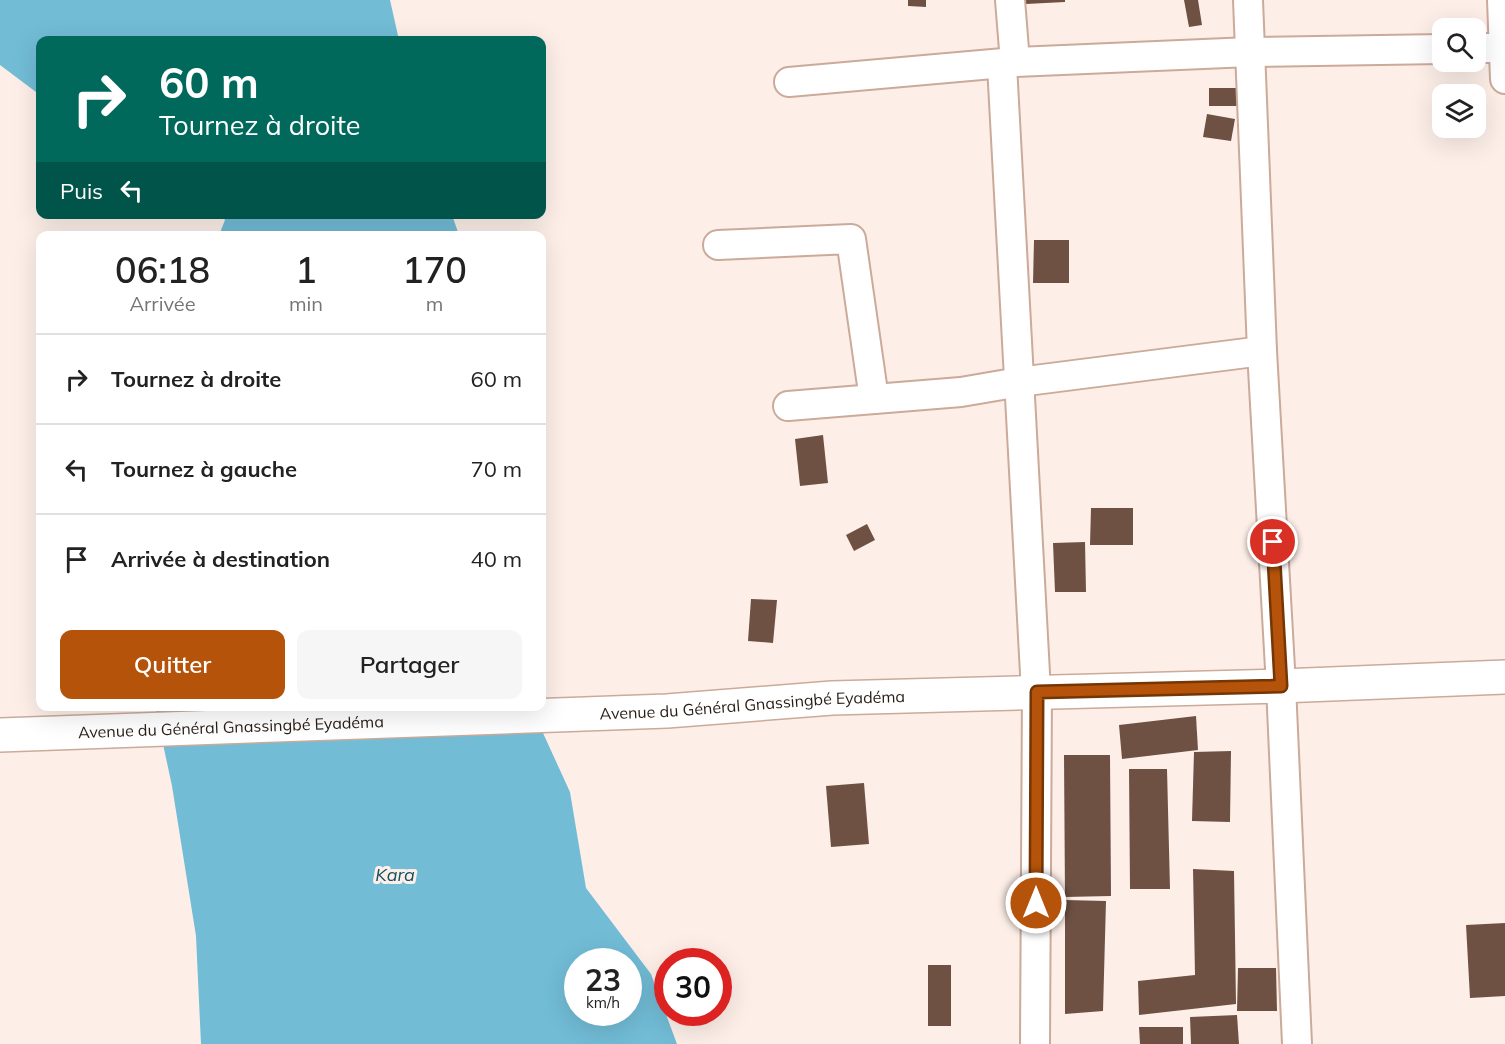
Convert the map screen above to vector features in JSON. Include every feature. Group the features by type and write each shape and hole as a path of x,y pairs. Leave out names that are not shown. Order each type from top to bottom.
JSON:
{"main road":[{"name":"Avenue du Général Gnassingbé Eyadéma","path":"0,735 667,711 832,699 1505,677"}],"street":[{"path":"1010,0 1008,64 1019,382 1037,692 1035,1044"},
{"path":"1248,0 1262,351 1281,686 1297,1044"},
{"path":"1502,0 1495,48 1505,79"},
{"path":"789,82 1008,64 1250,52 1432,49"},
{"path":"718,245 851,239 874,399"},
{"path":"788,406 961,392 1019,382 1262,351"}],"water":[{"path":"0,0 390,0 398,36 36,36 36,92 0,65"},
{"path":"453,219 458,231 221,231 225,220"},
{"name":"Kara","path":"156,711 540,711 543,733 570,792 586,888 631,948 564,948 564,1026 642,1026 642,962 654,982 654,1026 670,1026 677,1044 201,1044 196,936 172,786"}],"building":[{"path":"908,0 926,0 926,7 908,6"},
{"path":"1026,0 1065,0 1065,2 1026,4"},
{"path":"1184,0 1198,0 1202,25 1189,27"},
{"path":"1209,88 1237,88 1237,106 1209,106"},
{"path":"1207,114 1235,119 1231,141 1203,137"},
{"path":"1034,240 1069,240 1069,283 1033,283"},
{"path":"823,435 828,483 800,486 795,439"},
{"path":"1091,508 1133,508 1133,545 1090,545"},
{"path":"867,524 875,540 854,551 846,535"},
{"path":"1085,542 1086,592 1055,592 1053,543"},
{"path":"751,599 777,600 773,643 748,641"},
{"path":"1196,716 1198,750 1122,759 1119,725"},
{"path":"1231,751 1230,822 1192,821 1194,752"},
{"path":"1064,755 1110,755 1111,896 1065,897"},
{"path":"1129,769 1167,769 1170,889 1130,889"},
{"path":"864,783 869,844 831,847 826,786"},
{"path":"1193,869 1234,871 1236,1004 1139,1015 1138,981 1195,975"},
{"path":"1065,900 1106,901 1103,1011 1065,1014"},
{"path":"1505,923 1505,996 1470,998 1466,925"},
{"path":"928,965 951,965 951,1026 928,1026"},
{"path":"1238,968 1276,968 1277,1011 1237,1011"},
{"path":"1237,1015 1239,1044 1191,1044 1190,1017"},
{"path":"1139,1027 1183,1027 1183,1044 1140,1044"}],"route":[{"path":"1036,903 1037,692 1281,686 1273,542"}]}
